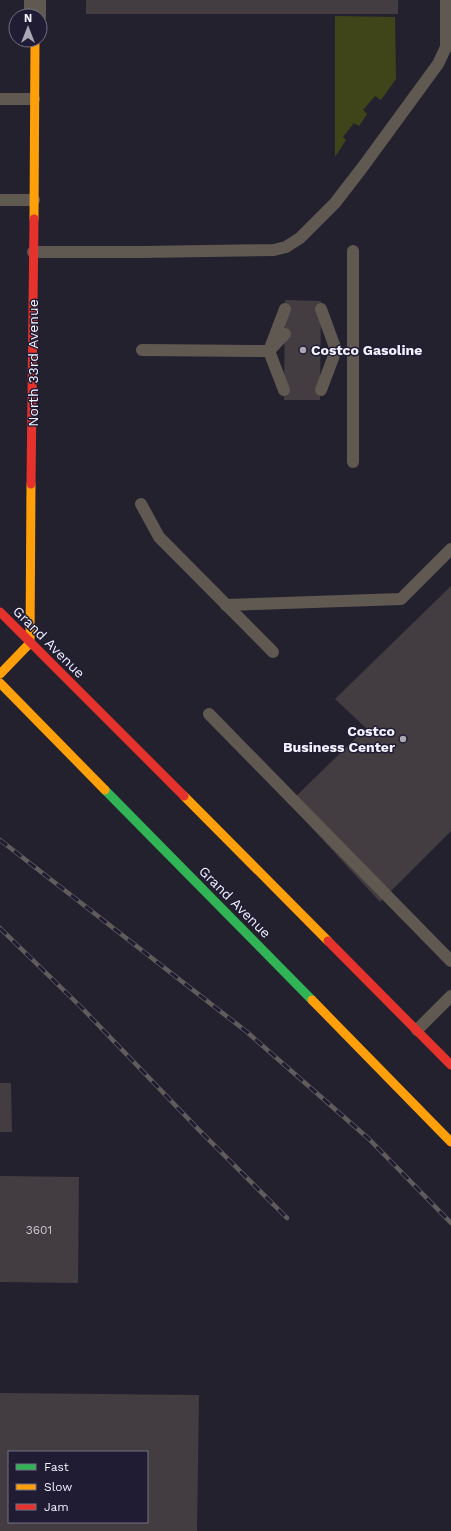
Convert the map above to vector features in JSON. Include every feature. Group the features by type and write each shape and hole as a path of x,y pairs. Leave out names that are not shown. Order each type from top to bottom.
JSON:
{"main road":[{"name":"North 33rd Avenue","path":"30,643 35,48"},
{"name":"Grand Avenue","path":"0,612 451,1065"},
{"path":"0,674 30,643"},
{"name":"Grand Avenue","path":"0,683 451,1142"}],"lane":[{"path":"34,252 274,250 286,246 300,238 317,222 339,197 438,64 446,47 446,0"},
{"path":"0,99 34,99"},
{"path":"0,200 34,200"},
{"path":"353,251 353,462"},
{"path":"284,390 269,351 285,309"},
{"path":"321,309 336,350 321,390"},
{"path":"269,351 285,334"},
{"path":"321,334 336,350 353,350"},
{"path":"142,350 269,351 285,368"},
{"path":"321,369 336,350"},
{"path":"141,504 159,537 273,652"},
{"path":"226,605 401,599 451,549"},
{"path":"209,714 451,961"},
{"path":"417,1030 451,996"}],"green space":[{"path":"335,16 395,17 396,79 381,100 375,96 363,110 367,114 359,126 354,123 343,137 346,140 335,157"}],"building":[{"path":"86,0 398,0 398,14 86,14"},
{"path":"285,300 321,301 320,400 284,400"},
{"name":"Costco Business Center","path":"451,586 451,831 380,902 289,803 366,728 335,699"},
{"path":"0,1083 11,1083 12,1132 0,1132"},
{"path":"0,1176 79,1177 78,1283 0,1282"},
{"path":"0,1393 199,1395 197,1531 0,1531"}],"railway":[{"path":"0,840 247,1032 369,1139 451,1223"},
{"path":"0,928 82,1008 199,1130 287,1218"}],"traffic: fast":[{"path":"105,790 312,1000"}],"traffic: slow":[{"path":"34,219 35,48"},
{"path":"0,674 30,643 31,484"},
{"path":"0,683 105,790"},
{"path":"184,796 328,941"},
{"path":"312,1000 451,1142"}],"traffic: jam":[{"path":"31,484 34,219"},
{"path":"0,612 184,796"},
{"path":"328,941 451,1065"}],"place":[{"name":"Costco Gasoline","path":"303,350"},
{"name":"Costco Business Center","path":"403,739"}]}
